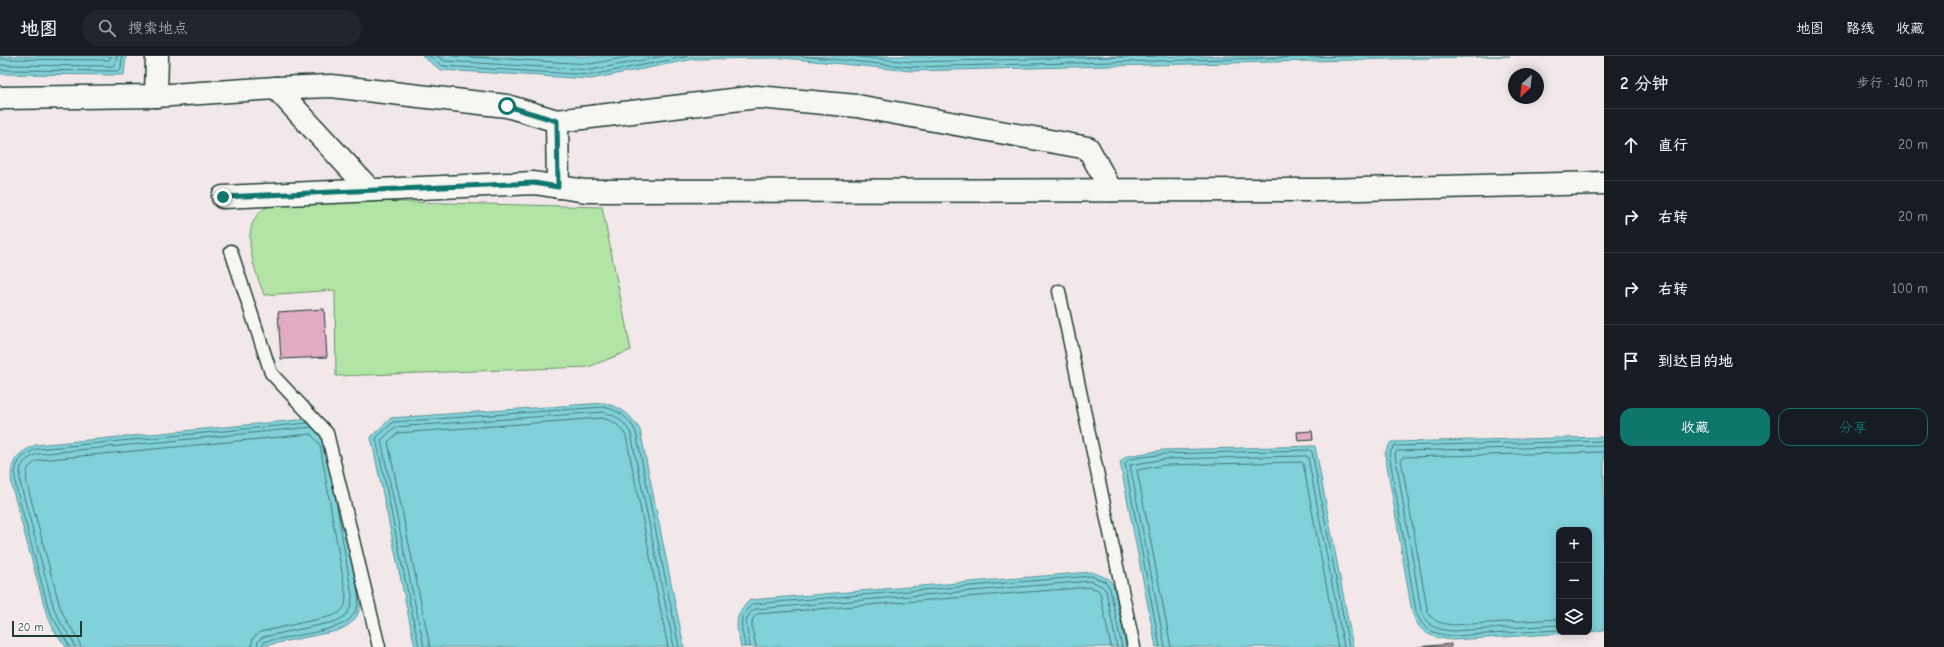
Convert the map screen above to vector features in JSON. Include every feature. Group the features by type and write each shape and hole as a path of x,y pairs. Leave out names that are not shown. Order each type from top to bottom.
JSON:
{"street":[{"path":"156,96 157,56"},
{"path":"0,98 156,96 331,86 507,106 557,121 757,97 857,106 1088,148 1111,190"},
{"path":"276,88 370,190"},
{"path":"557,121 558,187"},
{"path":"223,197 534,183 586,191 1321,190 1604,184"}],"lane":[{"path":"231,251 271,372 327,433 379,647"},
{"path":"1059,291 1134,647"}],"green space":[{"path":"286,199 602,207 631,350 588,367 336,376 335,290 264,295 256,273 250,247 250,235 253,223 259,214 269,206"}],"water":[{"path":"0,56 126,56 124,75 0,74"},
{"path":"422,56 1510,56 911,71 784,58 694,59 591,79 441,70"},
{"path":"604,403 617,407 625,412 633,419 640,430 684,647 415,647 371,437 391,418"},
{"path":"319,418 361,595 360,608 356,618 353,621 337,631 257,647 66,647 54,630 46,612 12,487 12,466 18,456 36,445"},
{"path":"1604,437 1604,630 1592,632 1592,527 1556,527 1556,634 1452,640 1432,636 1422,630 1412,612 1385,453 1391,442"},
{"path":"1315,446 1353,647 1156,647 1120,462 1127,456 1164,450"},
{"path":"1092,572 1109,579 1114,587 1126,647 741,647 737,627 738,616 750,600"}],"building":[{"path":"324,309 327,357 281,359 278,312"},
{"path":"1312,431 1313,440 1298,441 1297,432"},
{"path":"1451,644 1451,647 1418,647"}],"route":[{"path":"223,197 534,183 558,187 557,121 507,106"}]}
